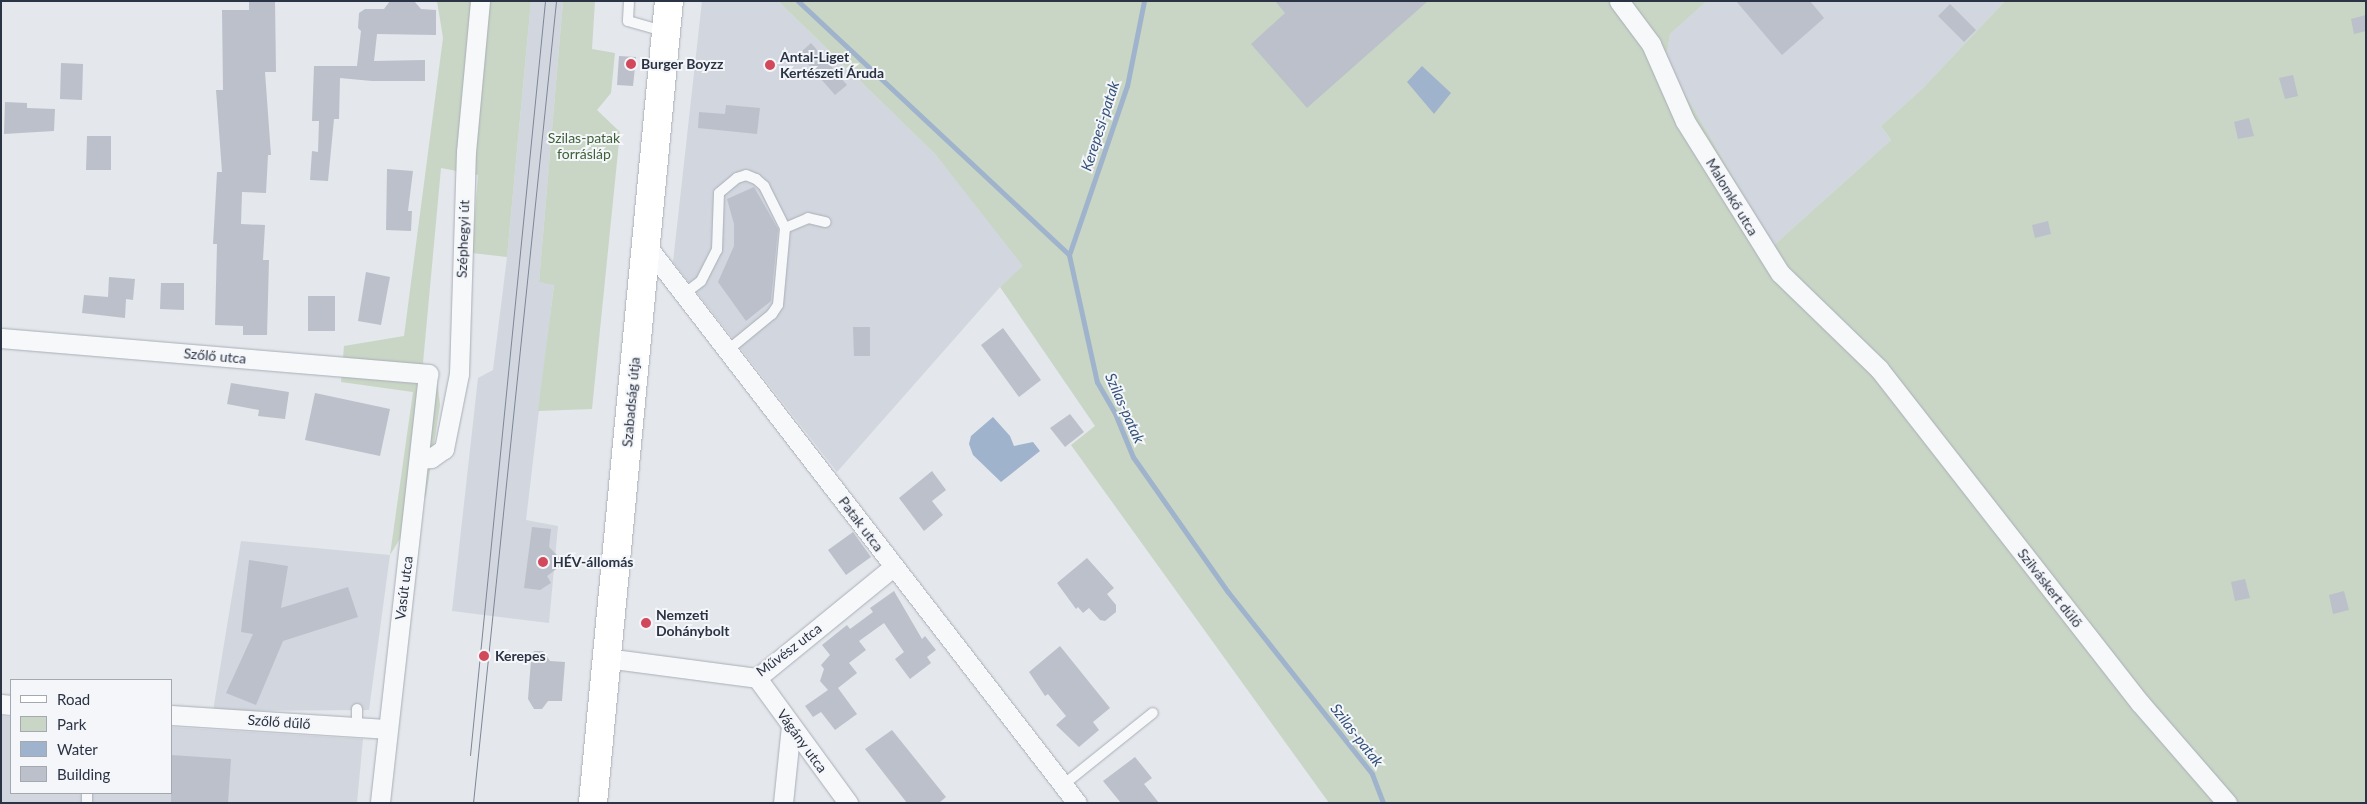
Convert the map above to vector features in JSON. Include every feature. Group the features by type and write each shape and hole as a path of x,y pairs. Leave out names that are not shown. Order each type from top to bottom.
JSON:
{"main road":[{"name":"Szabadság útja","path":"593,803 669,1"}],"street":[{"name":"Széphegyi út","path":"420,459 431,458 444,449 459,374 466,152 480,1"},
{"name":"Malomkő utca","path":"1619,1 1651,44 1686,121 1765,252 1806,301 1878,369"},
{"name":"Patak utca","path":"646,245 1076,803"},
{"name":"Szőlő utca","path":"1,338 428,374"},
{"name":"Szilváskert dűlő","path":"1878,369 2140,703 2227,803"},
{"name":"Vasút utca","path":"380,803 380,733 420,459 428,374"},
{"name":"Művész utca","path":"606,658 757,678 893,567"},
{"name":"Vágány utca","path":"757,678 848,803"},
{"name":"Szőlő dűlő","path":"172,715 357,718 380,733"},
{"path":"783,803 791,726"}],"lane":[{"path":"629,1 628,21 666,32"},
{"path":"684,294 710,269 717,250 719,193 732,182 746,175 756,179 764,186 784,228 778,305 772,314 728,350"},
{"path":"784,228 808,218 826,222"},
{"path":"1063,785 1153,713"}],"shaded area":[{"path":"531,1 563,1 539,282 554,284 526,520 558,526 549,623 452,611 478,378 493,370 507,257"},
{"path":"702,1 778,1 935,154 1024,266 1000,287 837,472 673,262"},
{"path":"1707,1 2005,1 1922,89 1881,126 1891,140 1773,246 1666,61 1670,34"},
{"path":"241,541 390,555 369,710 213,711"},
{"path":"1,716 10,717 10,794 172,794 172,727 363,739 357,803 1,803"}],"green space":[{"path":"437,1 531,1 507,257 472,253 478,175 441,168 423,363 436,371 440,405 426,496 390,555 413,392 341,382 344,346 404,336 443,38"},
{"name":"Szilas-patak forrásláp","path":"563,1 595,1 592,49 615,53 611,93 597,110 620,132 592,409 538,411 554,285 539,282"},
{"path":"778,1 1707,1 1670,34 1666,61 1773,246 1891,140 1881,126 1922,89 2005,1 2366,1 2366,803 1329,803 1071,445 1095,426 1000,287 1023,266 935,154"}],"water":[{"path":"1422,66 1451,93 1434,114 1407,82"},
{"path":"993,417 1010,436 1014,446 1033,442 1040,451 1001,482 973,455 969,444 971,436"}],"building":[{"path":"249,1 275,1 276,72 265,72 271,155 268,155 266,193 242,192 241,224 265,225 263,260 269,260 267,335 243,335 243,326 215,325 217,244 213,244 217,172 222,172 216,90 223,90 222,10 249,10"},
{"path":"390,1 414,1 421,9 436,10 436,35 377,34 374,61 425,60 425,81 372,81 340,78 339,119 334,119 328,181 310,180 312,151 318,152 319,121 312,121 314,66 357,66 361,31 358,28 359,13 365,9 384,9"},
{"path":"1275,1 1428,1 1307,108 1251,44 1285,13"},
{"path":"1736,1 1810,1 1824,18 1782,55"},
{"path":"1950,4 1976,30 1964,42 1938,16"},
{"path":"2366,15 2366,31 2354,34 2351,19"},
{"path":"811,43 847,85 835,95 799,54"},
{"path":"619,56 636,57 633,86 617,85"},
{"path":"61,63 83,64 82,100 60,99"},
{"path":"2293,75 2298,96 2285,99 2279,78"},
{"path":"5,102 27,103 27,108 55,109 54,131 4,134"},
{"path":"726,105 760,108 757,134 698,128 699,112 725,114"},
{"path":"2249,118 2254,136 2238,139 2234,122"},
{"path":"87,136 111,136 111,170 86,170"},
{"path":"387,169 413,171 408,211 412,211 411,231 386,230"},
{"path":"754,187 778,229 771,301 746,321 718,282 734,246 734,224 727,199"},
{"path":"2048,221 2051,234 2035,238 2032,225"},
{"path":"366,272 390,277 381,325 358,321"},
{"path":"109,277 135,279 133,300 126,299 125,318 82,313 84,295 108,297"},
{"path":"161,283 184,283 184,310 160,309"},
{"path":"308,296 335,296 335,331 308,331"},
{"path":"853,327 870,327 870,356 854,356"},
{"path":"1003,328 1041,380 1019,397 981,345"},
{"path":"231,383 289,392 285,419 258,416 259,410 227,404"},
{"path":"315,393 390,409 380,456 305,440"},
{"path":"1070,414 1084,432 1065,447 1050,428"},
{"path":"932,471 946,490 932,501 943,515 924,531 899,498"},
{"name":"HÉV-állomás","path":"532,527 551,529 549,547 559,557 559,567 547,576 551,583 540,590 524,588"},
{"path":"853,532 871,557 846,575 828,550"},
{"path":"1087,558 1114,588 1107,594 1116,605 1116,612 1105,621 1100,620 1089,608 1083,613 1078,607 1076,609 1057,583"},
{"path":"249,560 288,566 281,608 348,587 358,617 283,641 256,705 226,693 253,634 241,632"},
{"path":"2245,579 2250,598 2235,601 2231,582"},
{"path":"894,591 922,639 925,636 936,650 927,657 931,663 910,679 895,659 904,652 884,623 859,641 866,650 849,663 857,673 838,688 857,714 835,730 821,712 813,717 805,706 828,690 820,681 824,669 821,665 830,655 822,645 847,625 850,629 873,612 870,608"},
{"path":"2344,591 2349,610 2333,614 2329,595"},
{"path":"1060,646 1110,708 1093,722 1099,730 1079,747 1056,725 1066,716 1048,694 1045,696 1029,672"},
{"path":"534,651 543,651 550,661 565,662 562,701 548,701 542,709 534,709 528,699 531,660"},
{"path":"892,730 946,797 939,803 907,803 865,749"},
{"path":"172,755 231,759 228,803 171,803"},
{"path":"1135,757 1152,778 1144,784 1159,803 1121,803 1103,781"}],"waterway":[{"name":"Szilas-patak","path":"798,1 1069,255 1097,382 1114,411 1133,457 1228,592 1372,774 1383,803"},
{"name":"Kerepesi-patak","path":"1069,255 1127,86 1144,1"}],"tram line":[{"path":"470,755 545,1"},
{"path":"473,803 556,1"}],"place":[{"name":"Burger Boyzz","path":"631,64"},
{"name":"Antal-Liget Kertészeti Áruda","path":"770,65"},
{"name":"HÉV-állomás","path":"543,562"},
{"name":"Nemzeti Dohánybolt","path":"646,623"},
{"name":"Kerepes","path":"484,656"}]}
